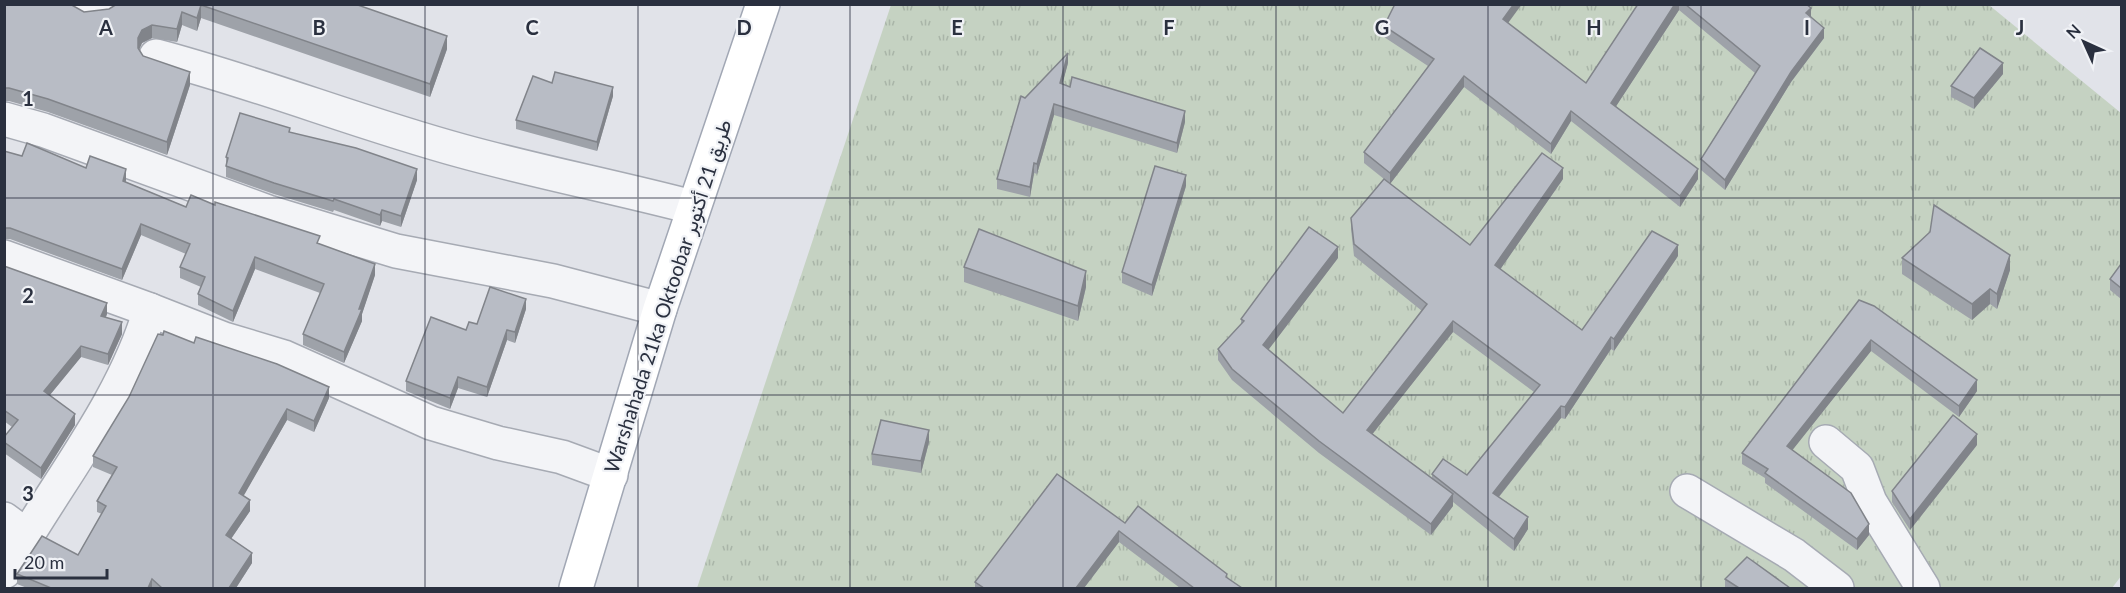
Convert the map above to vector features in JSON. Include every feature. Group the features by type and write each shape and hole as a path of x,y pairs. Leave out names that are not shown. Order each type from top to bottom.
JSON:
{"main road":[{"name":"Warshahada 21ka Oktoobar طريق 21 أكتوبر","path":"576,588 692,207 763,4"}],"street":[{"path":"80,4 90,8 104,4"},
{"path":"156,57 229,75 306,103 462,151 692,207"},
{"path":"4,119 43,129 268,212 396,251 553,281 660,309"},
{"path":"4,257 224,339 284,357 431,423 562,458 611,475"},
{"path":"4,572 16,527 113,396 141,341 150,310"},
{"path":"1827,442 1857,468 1870,502 1923,588"},
{"path":"1687,491 1794,555 1837,588"}],"green space":[{"path":"891,5 1989,5 2121,113 2122,575 2112,588 697,588"}],"building":[{"path":"4,4 70,4 84,12 109,9 117,4 355,4 447,36 430,84 201,5 197,18 182,12 177,29 152,25 142,30 138,38 138,48 143,56 190,72 167,142 48,99 4,88"},
{"path":"1395,4 1514,4 1503,19 1586,83 1638,4 1675,4 1611,103 1698,169 1680,196 1571,111 1551,144 1464,76 1390,173 1364,152 1434,59 1384,26"},
{"path":"1685,4 1806,4 1811,8 1806,13 1824,28 1791,72 1725,180 1701,159 1760,66"},
{"path":"1980,48 2003,63 1974,98 1951,86"},
{"path":"1068,53 1060,83 1070,87 1072,77 1185,111 1177,143 1054,104 1037,164 1034,163 1030,187 997,179 1021,96 1025,98"},
{"path":"555,72 613,87 597,142 516,120 533,76 552,83"},
{"path":"240,113 290,128 289,132 356,148 417,169 401,216 382,210 380,215 226,166 228,158 226,157"},
{"path":"27,143 86,168 90,156 126,169 123,181 186,207 191,195 215,205 215,202 320,236 317,243 375,264 359,309 362,309 344,352 303,334 324,284 255,257 233,311 198,294 205,277 180,267 190,244 141,224 122,269 10,228 4,228 4,151 22,156"},
{"path":"1542,153 1563,168 1495,265 1582,330 1652,231 1678,245 1614,339 1611,337 1565,407 1561,406 1493,493 1528,517 1514,539 1432,474 1443,459 1467,475 1540,385 1453,321 1367,430 1453,494 1431,524 1319,441 1232,369 1218,349 1244,321 1241,319 1309,227 1338,247 1263,345 1343,413 1427,304 1354,244 1351,218 1384,179 1470,245"},
{"path":"1155,166 1186,175 1152,285 1122,272"},
{"path":"1934,205 2010,255 1997,294 1990,289 1972,304 1902,258 1930,232"},
{"path":"979,229 1086,271 1078,306 964,267"},
{"path":"2121,264 2121,288 2110,279"},
{"path":"4,266 107,303 101,316 122,322 108,354 81,346 44,391 75,414 41,468 4,442 4,437 18,420 4,410"},
{"path":"490,287 526,299 515,332 507,330 487,387 458,377 450,398 406,381 431,317 466,330 469,322 477,324"},
{"path":"1859,300 1874,306 1977,380 1959,406 1871,340 1787,446 1851,493 1869,524 1857,539 1765,473 1768,469 1742,453"},
{"path":"164,331 194,343 196,337 277,364 329,387 314,421 287,409 239,493 250,500 226,535 252,553 229,588 162,588 152,579 148,588 51,588 17,574 42,536 78,555 106,506 97,501 117,467 93,456 129,397 158,334 163,335"},
{"path":"1953,415 1977,434 1910,519 1892,491"},
{"path":"881,420 929,430 921,461 872,454"},
{"path":"1057,474 1125,523 1138,506 1242,588 1194,588 1119,531 1076,588 984,588 975,582"},
{"path":"1747,557 1790,588 1739,588 1725,579"}]}
